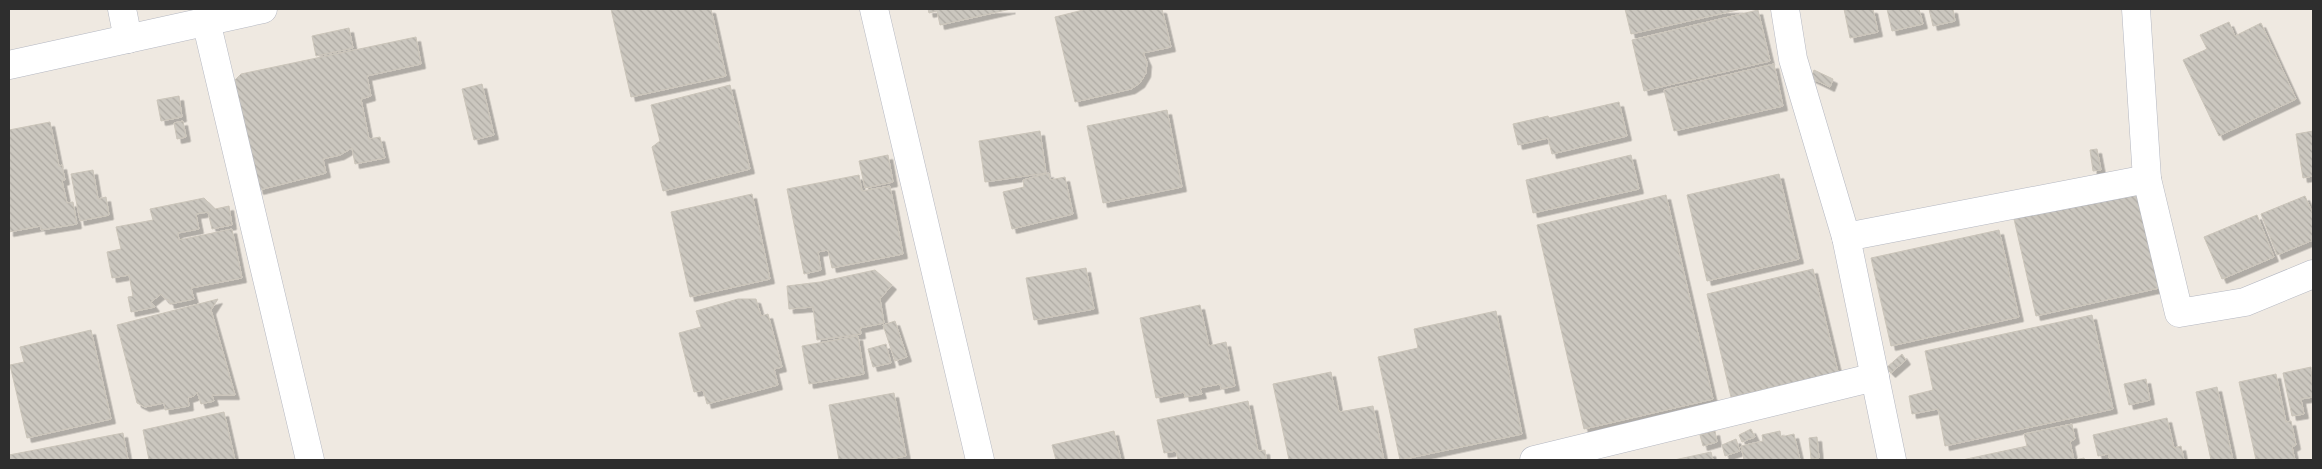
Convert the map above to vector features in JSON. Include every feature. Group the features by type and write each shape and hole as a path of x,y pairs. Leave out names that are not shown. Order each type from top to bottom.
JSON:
{"street":[{"path":"122,9 128,39"},
{"path":"9,65 263,9"},
{"path":"874,9 980,460"},
{"path":"1785,9 1793,59 1846,237 1892,460"},
{"path":"2136,9 2147,179 2179,313 2245,302 2313,274"},
{"path":"206,21 310,460"},
{"path":"1846,237 2147,179"},
{"path":"1534,460 1875,377"}],"building":[{"path":"611,9 711,9 726,76 631,97"},
{"path":"928,9 1011,9 940,25 937,11 929,13"},
{"path":"1087,9 1162,9 1171,47 1143,53 1147,62 1146,73 1140,83 1131,89 1075,102 1055,17"},
{"path":"1625,9 1742,9 1631,34"},
{"path":"1844,9 1873,9 1878,32 1850,38"},
{"path":"1887,9 1919,9 1923,24 1892,31"},
{"path":"1929,9 1953,9 1955,21 1933,26"},
{"path":"1758,10 1770,61 1644,91 1632,40"},
{"path":"2229,22 2235,36 2261,23 2296,99 2219,136 2183,60 2207,49 2200,35"},
{"path":"349,28 353,48 316,56 312,36"},
{"path":"416,37 421,64 367,76 371,96 361,99 369,139 380,137 385,158 355,164 352,148 340,155 323,159 326,173 259,190 233,82 241,74"},
{"path":"1774,64 1783,106 1674,131 1664,90"},
{"path":"1814,70 1833,79 1830,87 1811,78"},
{"path":"482,84 494,135 474,140 462,89"},
{"path":"730,85 750,169 663,191 652,147 660,141 651,105"},
{"path":"179,96 182,117 161,121 157,100"},
{"path":"1619,102 1627,136 1552,154 1548,138 1518,145 1513,124"},
{"path":"1167,110 1182,187 1103,203 1087,126"},
{"path":"183,121 186,137 177,139 174,123"},
{"path":"50,122 59,166 62,165 65,180 62,181 67,203 73,202 77,224 41,230 41,226 9,232 9,130"},
{"path":"1040,131 1046,173 985,182 979,141"},
{"path":"2313,131 2313,176 2303,178 2296,134"},
{"path":"2097,149 2101,170 2093,171 2090,150"},
{"path":"888,155 893,182 865,188 859,161"},
{"path":"1631,155 1639,189 1533,213 1526,180"},
{"path":"93,170 98,199 106,197 109,215 80,221 71,174"},
{"path":"1049,173 1050,180 1065,177 1073,214 1012,229 1003,192 1024,187 1023,180"},
{"path":"1779,174 1799,259 1707,281 1687,195"},
{"path":"859,175 862,191 890,186 903,254 832,268 828,250 818,252 821,270 804,274 787,189"},
{"path":"2138,191 2159,288 2036,316 2014,219"},
{"path":"752,194 770,279 690,297 671,212"},
{"path":"1666,195 1713,399 1584,429 1537,225"},
{"path":"2305,196 2313,214 2313,240 2277,255 2261,214"},
{"path":"204,198 215,209 229,206 232,225 212,229 208,212 196,214 199,229 178,233 179,240 232,229 242,278 191,288 194,299 170,304 169,300 165,299 161,294 151,302 155,307 131,312 128,297 133,296 129,275 112,278 107,252 121,249 116,227 153,220 150,209"},
{"path":"2257,215 2274,257 2222,279 2204,237"},
{"path":"1999,230 2019,317 1891,346 1871,258"},
{"path":"1086,268 1094,309 1034,320 1026,278"},
{"path":"1813,269 1838,372 1731,397 1707,294"},
{"path":"875,270 892,285 880,299 884,323 860,328 861,334 817,340 813,307 789,309 787,286 820,282"},
{"path":"218,299 211,310 235,395 212,395 214,401 201,404 197,392 194,396 188,398 189,406 165,410 164,403 145,407 137,403 117,325"},
{"path":"738,299 756,299 761,316 768,314 782,367 774,369 778,385 707,404 703,390 694,392 679,333 701,327 696,311"},
{"path":"1200,305 1209,346 1226,342 1235,386 1221,389 1220,384 1200,388 1202,394 1185,397 1184,392 1156,398 1140,318"},
{"path":"1496,311 1522,434 1400,460 1378,357 1418,348 1414,329"},
{"path":"2092,315 2113,409 1945,446 1938,409 1912,414 1909,396 1933,390 1925,351"},
{"path":"895,321 907,357 895,361 883,325"},
{"path":"91,330 111,419 27,438 10,365 24,362 20,347"},
{"path":"858,336 864,374 809,384 802,346"},
{"path":"886,344 891,363 873,367 868,349"},
{"path":"1902,354 1906,360 1891,373 1886,368"},
{"path":"2311,367 2313,397 2301,399 2304,414 2292,416 2283,373"},
{"path":"1331,372 1339,412 1373,406 1384,460 1289,460 1273,384"},
{"path":"2276,374 2286,422 2291,421 2296,445 2292,447 2295,460 2256,460 2239,382"},
{"path":"2146,379 2150,400 2129,405 2124,384"},
{"path":"2217,387 2233,460 2211,460 2196,392"},
{"path":"894,393 906,456 884,460 839,460 829,405"},
{"path":"1248,401 1258,451 1265,450 1266,460 1178,460 1176,451 1164,453 1157,420"},
{"path":"224,412 235,460 149,460 143,430"},
{"path":"2167,418 2174,448 2181,446 2184,460 2110,460 2108,454 2098,456 2093,435"},
{"path":"2072,424 2075,439 2070,442 2074,460 1962,460 2027,446 2024,434"},
{"path":"1751,429 1755,437 1742,442 1739,435"},
{"path":"1114,431 1121,460 1056,460 1052,445"},
{"path":"1715,431 1717,442 1703,446 1700,435"},
{"path":"1780,431 1781,437 1794,434 1800,460 1744,460 1741,446 1763,441 1762,435"},
{"path":"123,433 128,460 9,460 9,455"},
{"path":"1817,437 1819,458 1811,459 1809,438"},
{"path":"1736,439 1740,451 1725,456 1722,445"},
{"path":"1711,452 1713,460 1674,460"}]}
